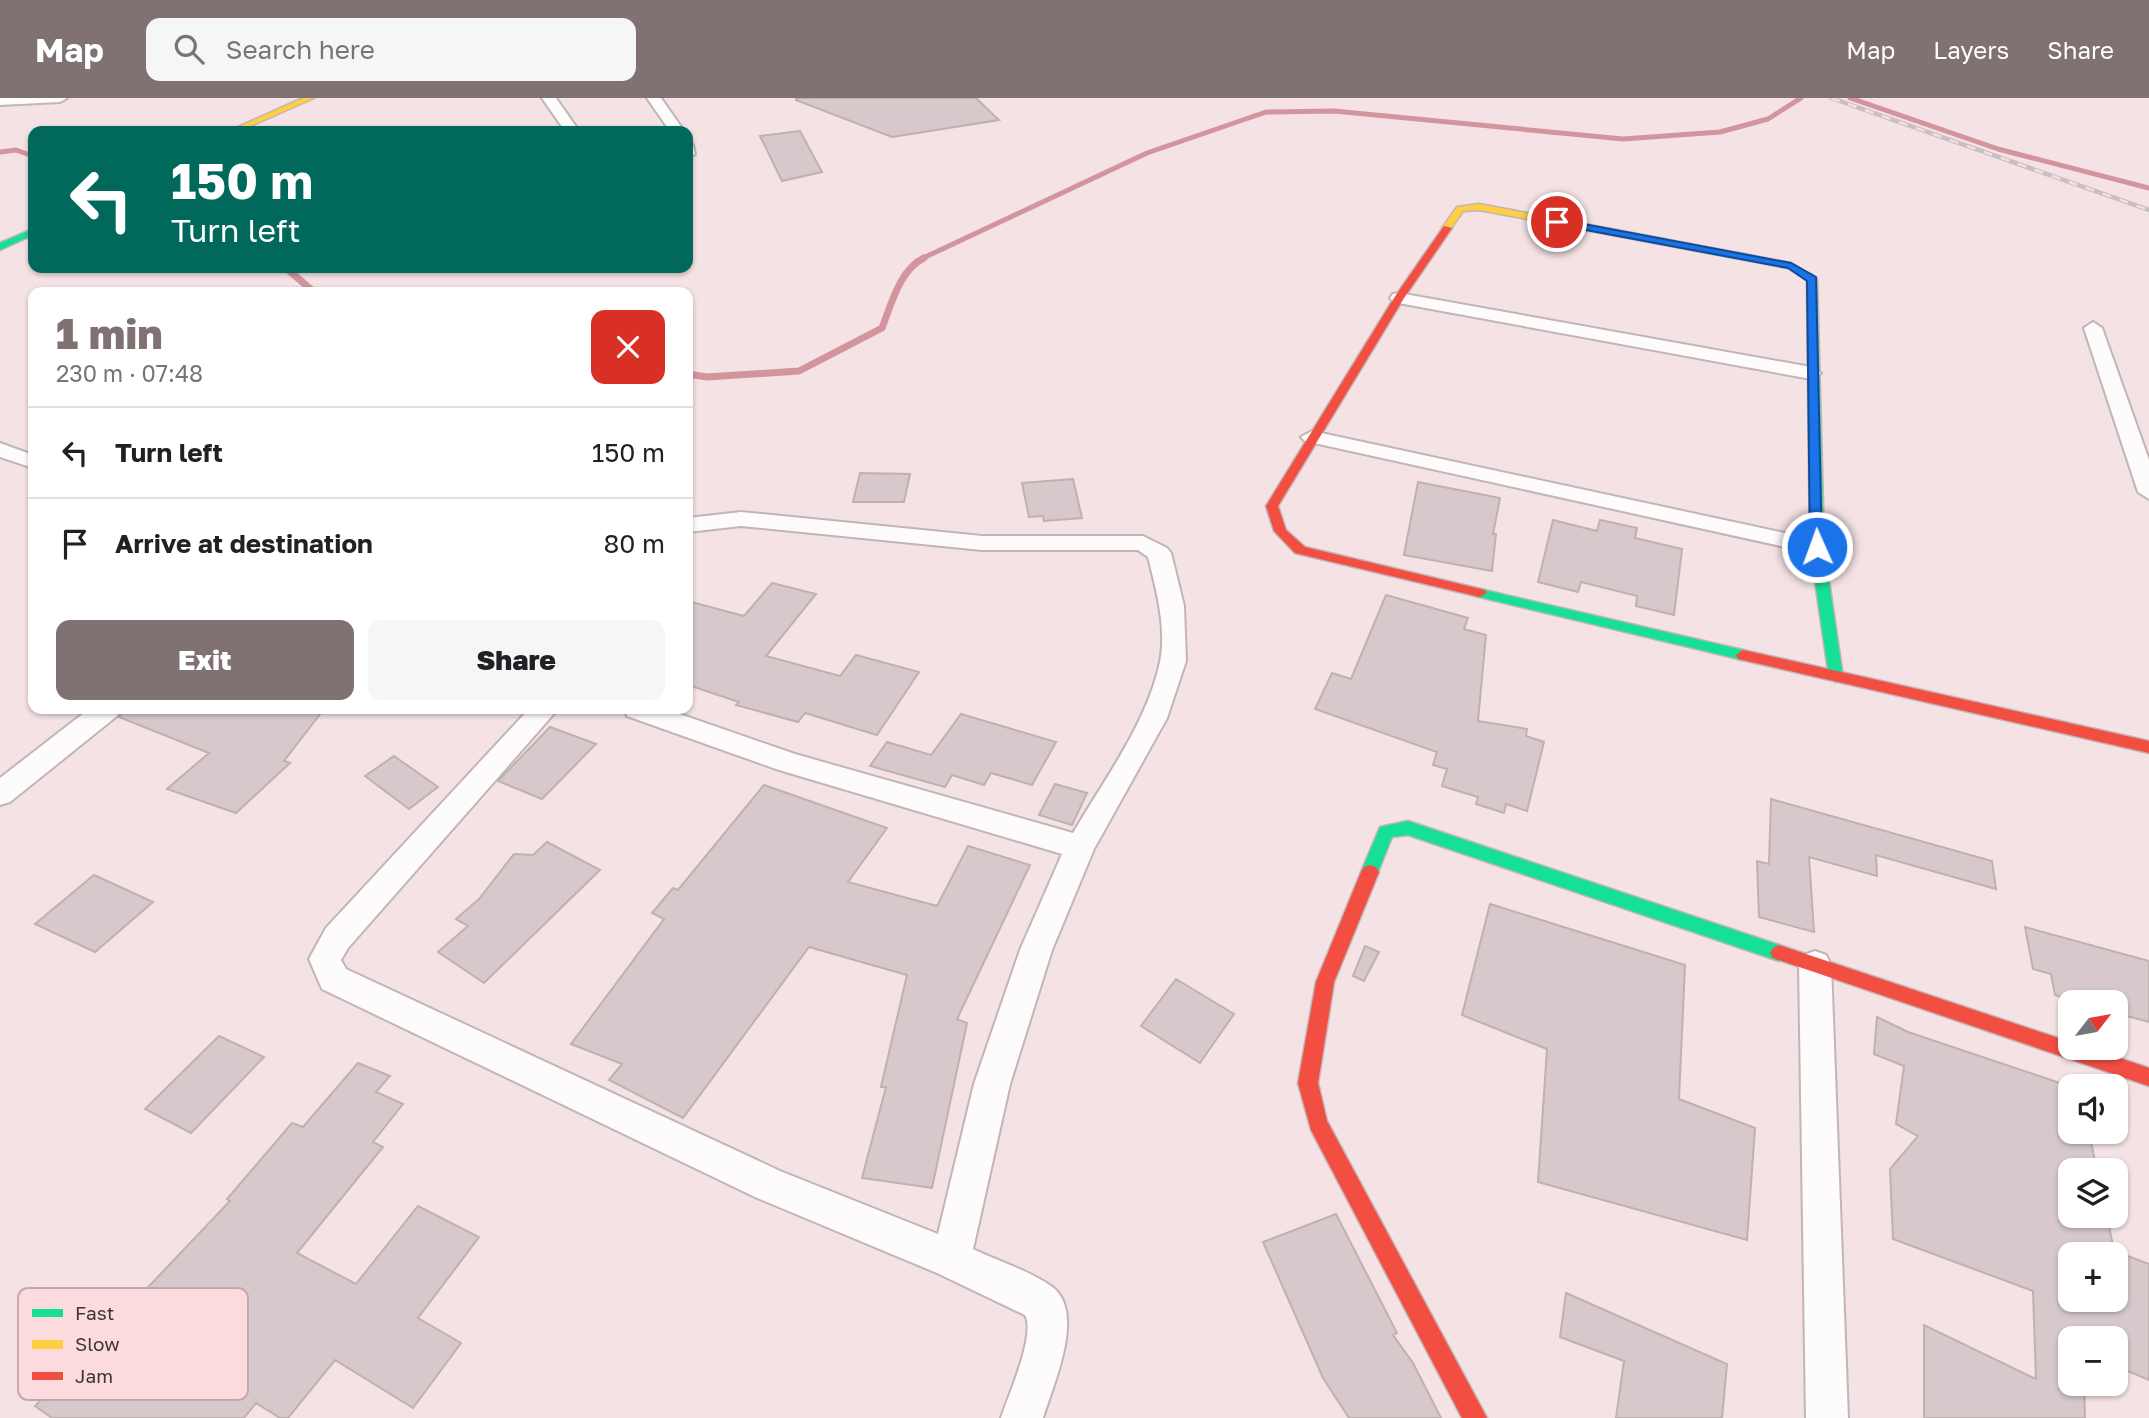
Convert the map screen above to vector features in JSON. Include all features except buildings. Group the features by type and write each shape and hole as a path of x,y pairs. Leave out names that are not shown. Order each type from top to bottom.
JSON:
{"street":[{"path":"0,101 60,98"},
{"path":"245,126 310,98"},
{"path":"549,98 569,126"},
{"path":"654,98 674,126"},
{"path":"278,126 330,104"},
{"path":"1836,677 1817,547 1811,373 1812,279 1791,266 1479,207 1460,209 1399,298 1272,506 1273,522 1283,537 1300,550 1836,677 2149,747"},
{"path":"0,229 28,217"},
{"path":"0,247 28,234"},
{"path":"1399,298 1811,373"},
{"path":"2093,328 2149,492"},
{"path":"1312,437 1817,547"},
{"path":"0,449 28,460"},
{"path":"693,524 741,519 982,543 1143,543 1159,553 1172,606 1173,661 1153,718 1080,847 1036,950 992,1084 951,1259"},
{"path":"0,794 101,714"},
{"path":"540,714 337,938 325,959 334,979 768,1184 951,1259 1039,1301 1048,1317 1046,1340 1022,1418"},
{"path":"651,714 789,763 1080,847"},
{"path":"1475,1418 1318,1123 1310,1099 1308,1083 1325,982 1386,832 1396,828 1408,828 2149,1077"},
{"path":"1815,965 1827,1418"}],"waterway":[{"path":"921,259 1147,153 1266,112 1334,111 1623,139 1720,132 1768,119 1801,98"},
{"path":"1850,98 1998,149 2149,188"},
{"path":"0,152 16,150 28,154"},
{"path":"693,375 707,377 799,371 882,328 903,279 909,270 924,258"},
{"path":"292,273 308,287"}],"railway":[{"path":"1831,98 2149,210"}],"traffic: fast":[{"path":"0,247 28,234"},
{"path":"1807,276 1812,279 1817,547 1836,677"},
{"path":"1480,593 1743,655"},
{"path":"1370,872 1386,832 1408,828 1779,953"}],"traffic: slow":[{"path":"245,126 310,98"},
{"path":"1447,228 1460,209 1479,207 1791,266 1807,276"}],"traffic: jam":[{"path":"1447,228 1399,298 1272,506 1280,531 1300,550 1480,593"},
{"path":"1743,655 2149,747"},
{"path":"1370,872 1325,982 1308,1083 1318,1123 1475,1418"},
{"path":"1779,953 2149,1077"}],"route":[{"path":"1557,222 1791,266 1812,279 1811,373 1817,547"}]}
